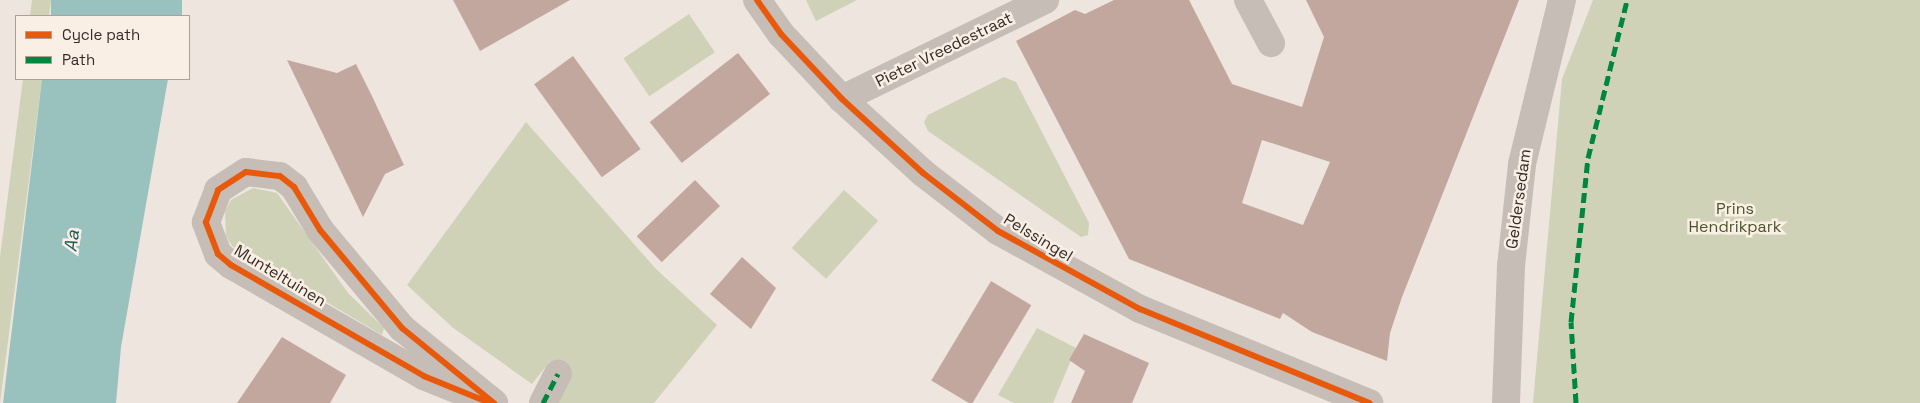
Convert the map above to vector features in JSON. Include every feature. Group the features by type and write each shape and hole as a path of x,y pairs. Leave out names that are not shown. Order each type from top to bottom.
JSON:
{"street":[{"name":"Pelssingel","path":"757,0 781,34 842,99 923,173 998,231 1087,283 1369,403"},
{"name":"Pieter Vreedestraat","path":"842,99 1046,0"},
{"path":"1248,0 1271,43"},
{"name":"Geldersedam","path":"1506,403 1511,266 1522,164 1562,0"},
{"name":"Munteltuinen","path":"490,403 424,376 231,265 218,254 206,222 218,190 246,172 280,176 294,186 320,230 402,328 494,403"},
{"path":"542,403 558,374"}],"green space":[{"path":"32,0 51,0 49,15 30,15"},
{"path":"806,0 857,0 816,21"},
{"name":"Prins Hendrikpark","path":"1593,0 1920,0 1920,403 1533,403 1562,79"},
{"path":"689,14 715,52 649,96 624,58"},
{"path":"1004,77 1016,82 1089,223 1088,235 1081,237 928,131 924,122 928,115"},
{"path":"23,80 42,80 0,403 0,257"},
{"path":"526,122 656,269 717,325 654,403 557,403 572,374 550,361 532,384 452,327 407,285"},
{"path":"253,188 277,193 348,293 384,328 382,335 232,246 226,236 225,211 231,200"},
{"path":"844,190 878,221 826,279 792,248"},
{"path":"1037,328 1076,348 1053,403 1014,403 998,395"}],"water":[{"path":"51,0 182,0 182,15 51,15"},
{"name":"Aa","path":"42,80 168,80 121,347 116,403 3,403"}],"building":[{"path":"453,0 570,0 480,51"},
{"path":"1114,0 1189,0 1232,84 1302,107 1324,37 1306,0 1519,0 1402,297 1390,333 1387,361 1312,332 1283,313 1280,319 1129,259 1016,41 1075,10 1085,14","holes":["1262,140 1330,162 1303,225 1242,203"]},
{"path":"738,53 770,94 682,163 650,122"},
{"path":"573,56 641,149 602,177 534,84"},
{"path":"287,60 337,73 356,64 372,96 404,165 385,174 363,217"},
{"path":"695,180 720,206 662,262 637,236"},
{"path":"742,257 776,288 751,329 710,294"},
{"path":"991,281 1031,305 973,403 969,403 931,380"},
{"path":"1084,334 1149,363 1132,403 1071,403 1085,371 1069,360"},
{"path":"282,337 346,375 330,403 237,403"}],"marked path":[{"path":"1576,403 1571,322 1588,158 1627,0"},
{"path":"543,403 558,374"}],"cycle path":[{"path":"757,0 781,34 842,99 923,173 998,231 1140,309 1369,403"},
{"path":"490,403 424,376 231,265 218,254 206,222 218,190 246,172 280,176 294,187 320,230 402,328 494,403"}]}
